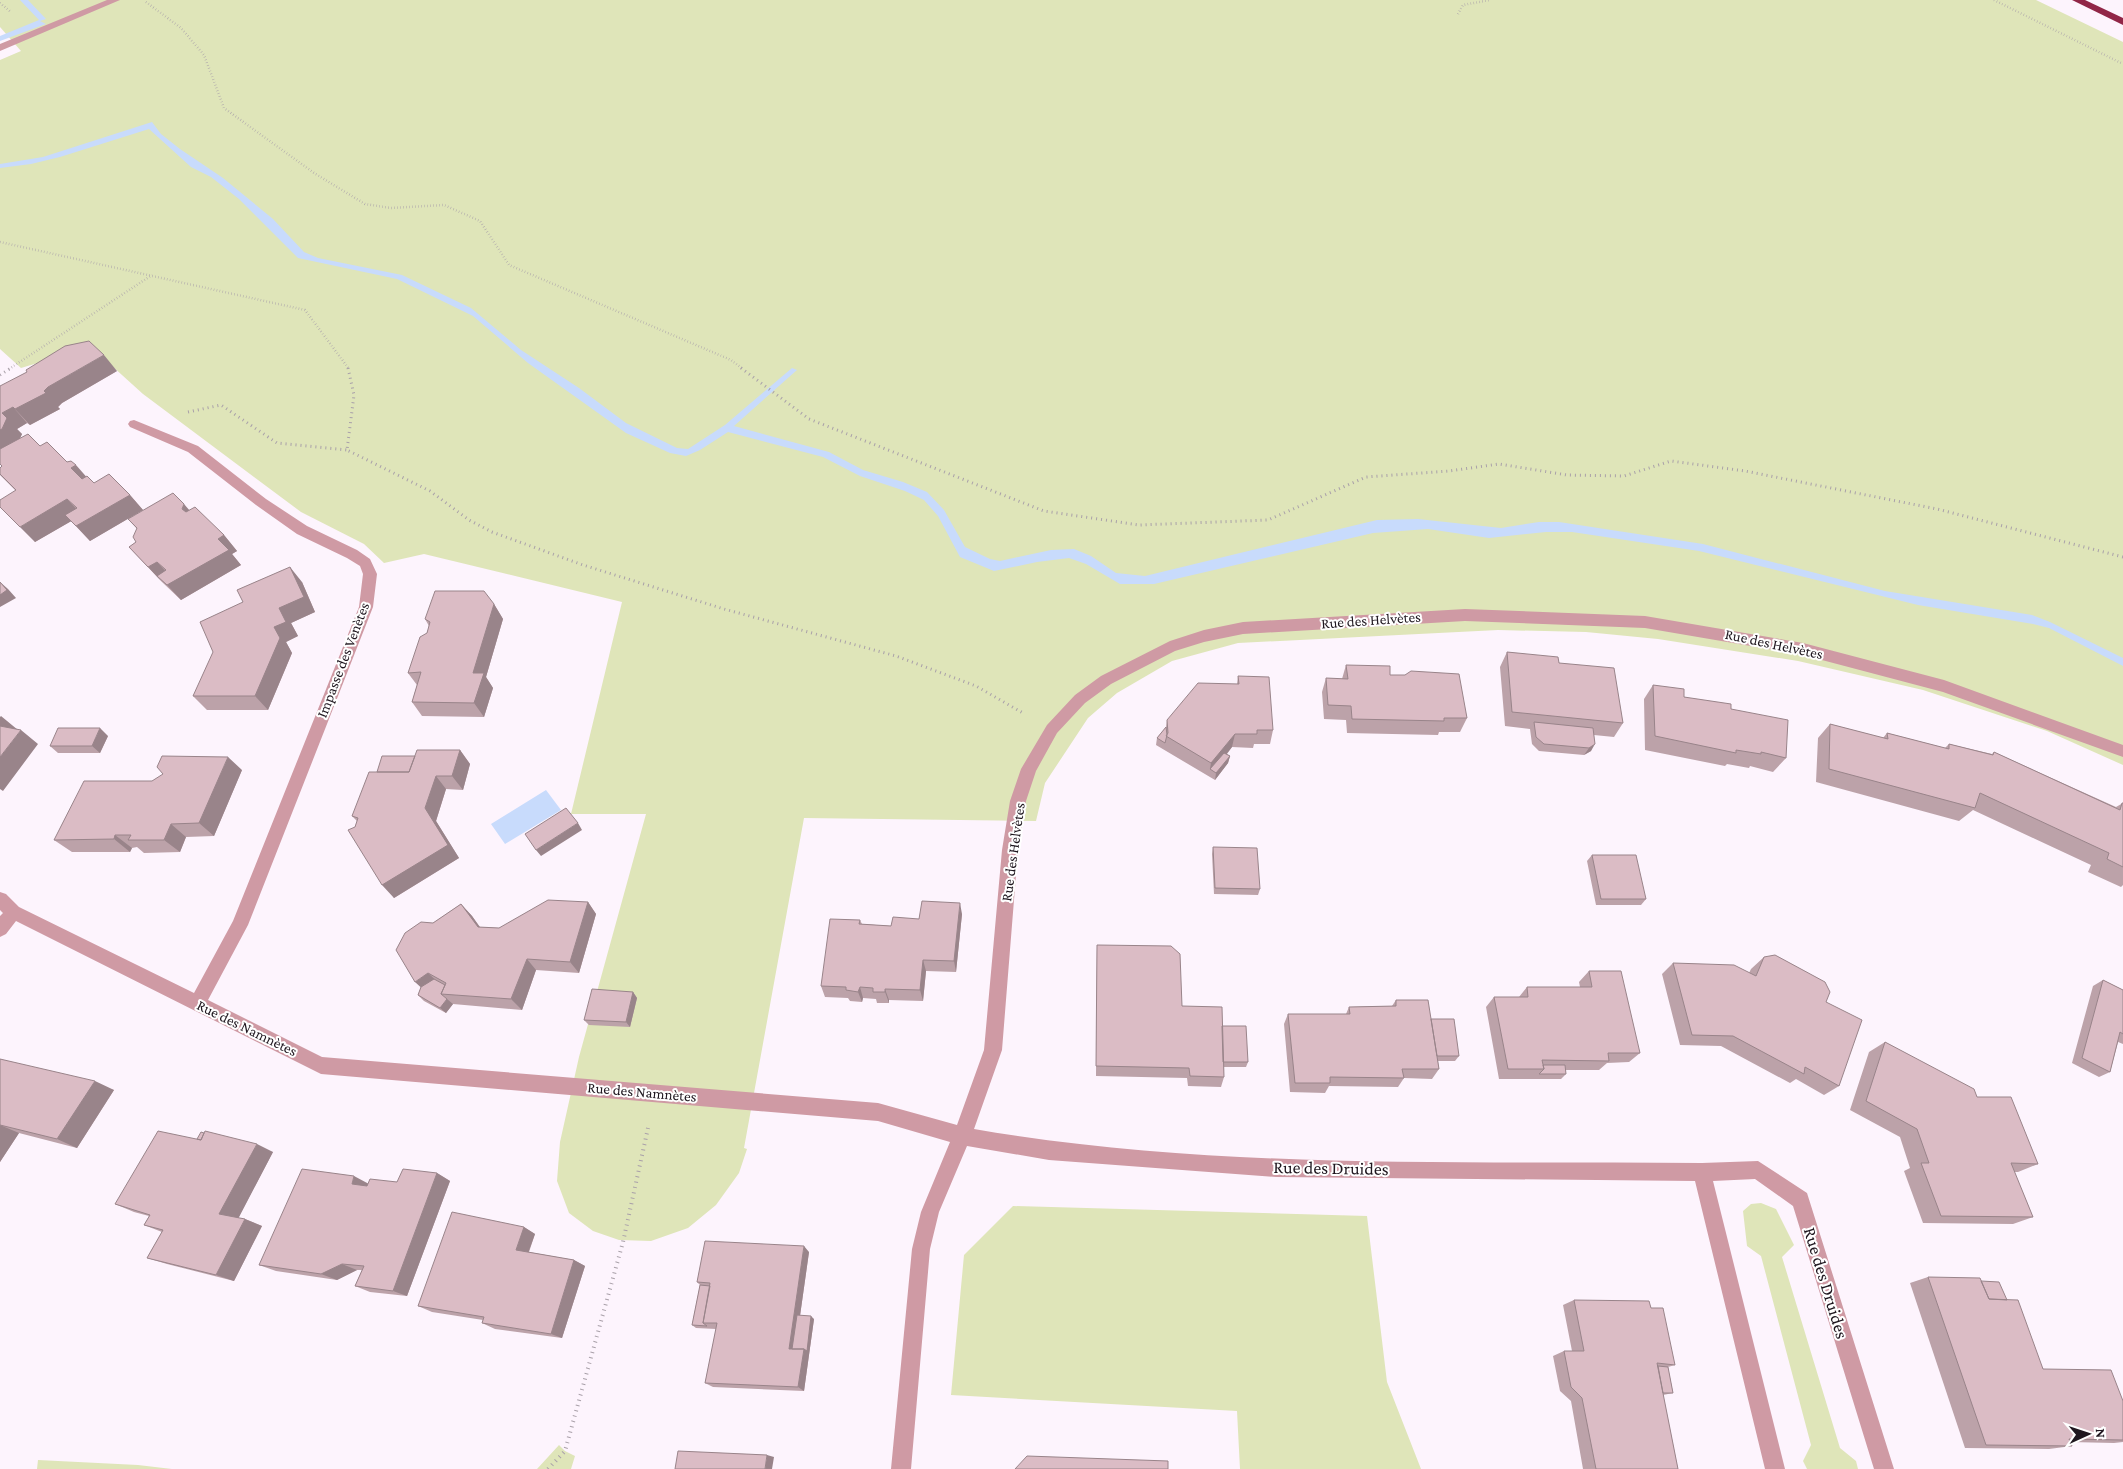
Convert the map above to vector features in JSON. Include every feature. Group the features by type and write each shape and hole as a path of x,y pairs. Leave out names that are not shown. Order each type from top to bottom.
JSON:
{"highway":[{"path":"2077,0 2123,22"}],"street":[{"path":"0,48 115,0"},
{"name":"Impasse des Venètes","path":"134,424 193,449 261,502 294,524 358,558 365,563 370,574 366,606 240,924 197,1004"},
{"name":"Rue des Helvètes","path":"962,1136 993,1050 1010,850 1018,801 1029,769 1052,729 1080,699 1106,680 1170,647 1204,636 1243,628 1465,614 1645,622 1803,649 1944,686 2123,751"},
{"name":"Rue des Namnètes","path":"0,899 13,912 320,1065 878,1112 962,1136"},
{"path":"0,929 13,912"},
{"path":"901,1469 921,1249 930,1212 962,1136"},
{"name":"Rue des Druides","path":"962,1136 1049,1151 1276,1168 1702,1172 1758,1170 1800,1200 1884,1469"},
{"path":"1702,1172 1775,1469"}],"path":[{"path":"1458,14 1463,5 1490,0"},
{"path":"1994,0 2123,64"},
{"path":"146,2 181,28 204,55 224,108 314,173 365,204 391,208 444,205 480,221 509,265 730,360 809,419 1044,511 1140,525 1268,520 1366,477 1449,471 1499,464 1567,475 1624,476 1671,462 1745,471 1937,510 2123,557"},
{"path":"0,242 305,310 350,370 354,395 348,450"},
{"path":"0,375 152,276"},
{"path":"134,424 221,405 277,443 348,450 430,491 468,520 492,532 583,565 724,609 896,656 976,686 1052,729"},
{"path":"548,1469 565,1451 623,1242 655,1093"}],"green space":[{"path":"0,0 2036,0 2123,42 2123,765 2047,731 1923,690 1798,661 1658,639 1586,632 1498,630 1238,643 1172,661 1117,693 1088,718 1045,783 1036,821 804,818 744,1148 747,1149 739,1173 716,1205 688,1228 651,1241 619,1240 593,1231 569,1213 557,1181 560,1142 579,1057 646,814 571,814 622,602 424,554 384,563 364,544 301,512 143,394 91,347 21,368 0,349 0,60 21,51 0,27"},
{"path":"1761,1203 1776,1209 1794,1245 1782,1257 1840,1448 1856,1461 1858,1469 1807,1469 1803,1461 1811,1445 1761,1256 1747,1246 1743,1211 1751,1204"},
{"path":"1013,1206 1367,1216 1387,1382 1421,1469 1240,1469 1237,1411 951,1395 964,1255"},
{"path":"559,1445 565,1451 575,1456 571,1469 537,1469"},
{"path":"38,1460 138,1465 172,1469 37,1469"}],"water":[{"path":"20,0 28,0 46,19 40,21 46,24 0,41 0,36 39,20"},
{"path":"152,122 161,134 223,178 273,219 304,252 318,258 402,275 471,308 521,350 579,388 626,423 677,448 688,449 725,425 792,368 797,370 734,426 829,452 863,470 903,482 927,492 944,510 965,547 990,559 1000,561 1051,550 1074,549 1091,556 1116,573 1145,576 1377,520 1418,519 1501,528 1539,522 1559,522 1703,544 1885,591 2032,615 2123,658 2123,666 2049,628 2033,624 1918,605 1699,551 1572,532 1546,532 1489,538 1428,529 1373,533 1154,584 1120,584 1086,564 1069,558 1037,562 994,571 960,557 938,516 924,500 905,491 860,476 823,457 728,432 700,450 686,456 670,453 626,433 528,363 473,316 397,279 298,258 239,199 211,177 191,167 149,129 60,157 31,164 0,168 0,164 43,157"},
{"path":"546,790 561,810 505,844 491,824"}],"building":[{"path":"89,341 104,355 48,387 44,391 46,393 15,409 13,407 2,413 7,418 0,430 0,386 27,372 26,370 65,346"},
{"path":"28,434 40,446 47,442 67,462 71,461 76,465 71,468 82,479 87,476 94,483 109,474 130,495 76,526 65,515 77,508 67,499 20,527 0,507 0,500 16,490 0,474 2,466 0,464 0,449"},
{"path":"173,493 184,504 182,509 186,512 195,507 224,535 218,539 229,550 167,585 157,576 166,570 157,562 148,567 129,547 136,542 133,537 137,528 128,519"},
{"path":"290,567 304,597 279,608 286,622 274,627 280,638 255,696 193,696 213,652 200,622 243,602 237,590"},
{"path":"0,582 7,590 0,595"},
{"path":"435,591 484,591 494,604 473,673 484,673 474,703 412,702 421,672 408,673 420,637 427,633 430,622 425,619"},
{"path":"1507,652 1558,657 1559,663 1614,668 1623,723 1512,712"},
{"path":"1346,665 1390,666 1390,675 1405,675 1411,671 1459,674 1467,718 1444,718 1444,721 1352,719 1351,706 1328,705 1326,678 1348,679"},
{"path":"1238,676 1269,677 1273,730 1257,730 1257,734 1235,734 1211,763 1166,736 1168,733 1167,720 1198,683 1239,684"},
{"path":"1653,685 1684,689 1684,697 1731,704 1731,709 1788,720 1786,758 1761,752 1761,754 1736,750 1736,753 1655,736"},
{"path":"1534,722 1593,728 1595,744 1589,748 1544,744 1536,737"},
{"path":"1830,724 1888,739 1887,733 1949,749 1949,744 1993,755 1994,752 2120,810 2123,803 2123,867 2107,859 2109,853 1980,793 1975,808 1829,769"},
{"path":"0,726 21,730 0,757"},
{"path":"1166,727 1167,735 1165,743 1157,738"},
{"path":"58,728 100,728 92,746 50,746"},
{"path":"417,750 460,750 452,776 436,776 425,808 448,845 382,885 348,830 355,827 358,818 352,816 369,772 409,772"},
{"path":"1224,753 1230,756 1216,773 1210,769"},
{"path":"162,756 228,757 199,823 171,824 164,840 128,840 131,835 115,835 114,839 54,840 84,781 152,781 163,774 157,767"},
{"path":"382,756 415,756 409,772 377,772"},
{"path":"566,808 578,823 536,850 525,834"},
{"path":"1213,847 1257,848 1260,889 1215,888"},
{"path":"1592,855 1636,855 1646,899 1601,899"},
{"path":"548,900 588,902 570,962 527,959 511,999 441,994 446,983 428,973 415,982 396,950 405,933 421,922 433,923 461,904 478,927 499,928"},
{"path":"922,901 960,903 954,961 923,960 920,990 885,989 885,992 873,992 873,988 860,987 858,992 846,990 846,987 821,986 830,919 860,920 859,924 891,926 893,917 919,919"},
{"path":"1097,945 1171,946 1180,954 1182,1006 1222,1007 1224,1077 1190,1076 1189,1068 1096,1066"},
{"path":"1775,955 1825,982 1830,992 1826,1002 1862,1020 1839,1086 1805,1067 1804,1074 1733,1036 1692,1035 1673,963 1734,965 1756,976 1764,957"},
{"path":"1589,971 1621,971 1640,1053 1608,1053 1609,1061 1542,1060 1544,1069 1508,1069 1494,997 1528,997 1527,987 1592,987"},
{"path":"434,979 445,985 441,994 447,999 440,1008 418,995 421,987"},
{"path":"2103,980 2123,990 2123,1034 2120,1032 2110,1072 2082,1058"},
{"path":"592,989 633,992 626,1022 584,1020"},
{"path":"1396,1000 1428,1000 1439,1069 1402,1069 1404,1078 1330,1077 1330,1083 1295,1083 1288,1014 1350,1014 1349,1007 1396,1006"},
{"path":"1431,1019 1454,1019 1459,1056 1437,1056"},
{"path":"1222,1026 1246,1026 1248,1062 1223,1062"},
{"path":"1885,1042 1974,1089 1977,1097 2011,1097 2038,1164 2011,1163 2033,1217 1941,1216 1921,1163 1929,1163 1917,1129 1866,1101"},
{"path":"0,1059 95,1081 57,1139 0,1125"},
{"path":"1543,1065 1565,1065 1566,1074 1539,1074 1544,1069"},
{"path":"158,1131 201,1140 205,1131 257,1144 219,1214 245,1219 216,1275 147,1258 163,1230 144,1225 150,1215 115,1204"},
{"path":"201,1132 204,1133 201,1140 197,1139"},
{"path":"302,1169 354,1176 352,1184 367,1186 370,1179 397,1182 403,1169 437,1173 393,1291 355,1286 364,1266 342,1264 321,1274 259,1265"},
{"path":"452,1212 524,1227 516,1250 574,1260 551,1334 482,1323 484,1317 418,1306"},
{"path":"705,1241 804,1246 789,1349 804,1349 798,1387 705,1383 717,1323 703,1323 710,1283 697,1282"},
{"path":"1928,1277 1980,1278 1989,1299 2018,1300 2043,1369 2111,1370 2123,1401 2123,1440 2069,1439 2072,1446 1986,1445"},
{"path":"1981,1281 1999,1282 2007,1300 1989,1299"},
{"path":"700,1285 710,1286 703,1323 707,1326 692,1325"},
{"path":"1574,1300 1649,1301 1651,1308 1663,1308 1675,1365 1657,1363 1678,1469 1596,1469 1582,1398 1571,1387 1564,1351 1584,1351"},
{"path":"797,1315 811,1316 807,1351 804,1349 792,1349"},
{"path":"1658,1366 1668,1367 1673,1393 1663,1393"},
{"path":"678,1451 767,1455 765,1469 675,1469"},
{"path":"1027,1456 1168,1461 1168,1469 1015,1469"}]}
